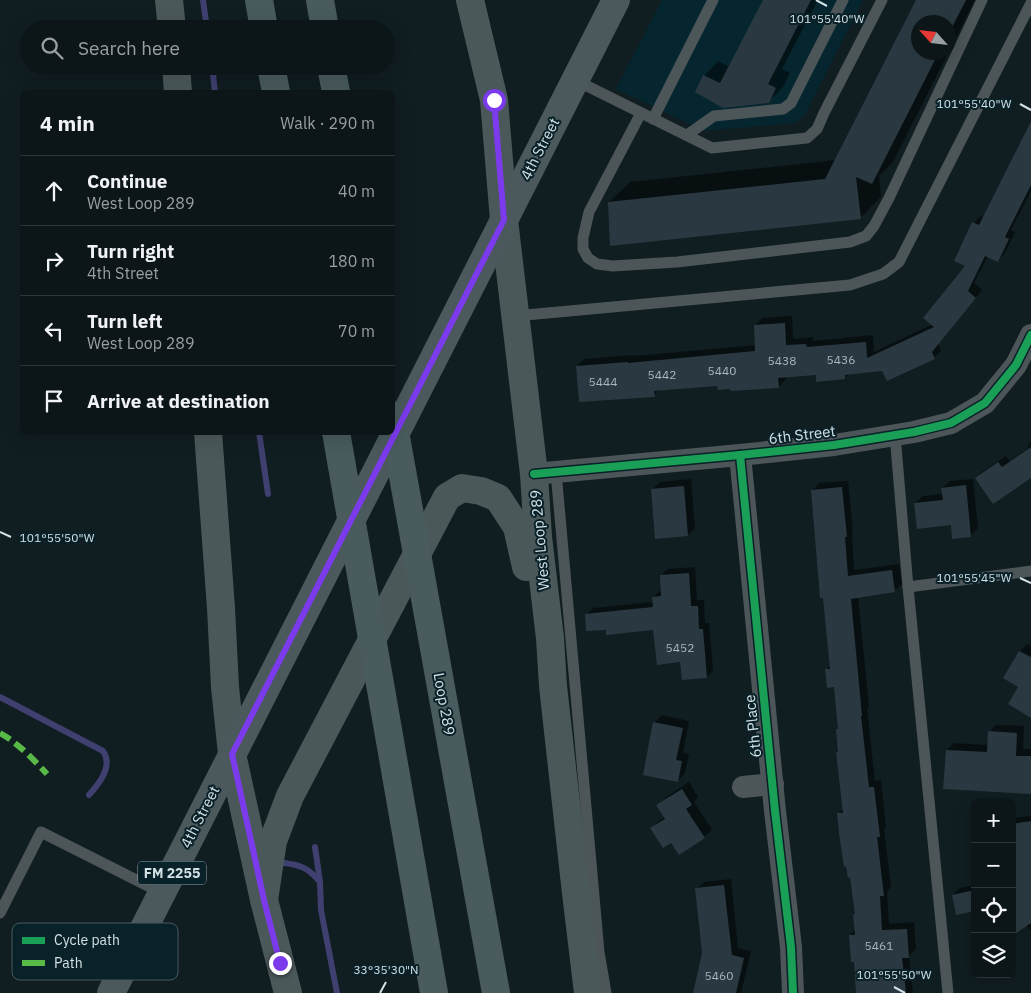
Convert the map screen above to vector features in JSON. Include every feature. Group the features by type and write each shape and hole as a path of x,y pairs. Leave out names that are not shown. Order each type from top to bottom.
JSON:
{"highway":[{"path":"259,0 262,20"},
{"path":"320,0 323,20"},
{"path":"273,75 276,90"},
{"path":"333,75 336,90"},
{"name":"Loop 289","path":"395,431 496,993"},
{"path":"337,435 434,993"}],"main road":[{"path":"169,0 171,20"},
{"name":"West Loop 289","path":"470,0 494,100 504,220 515,316 545,473 538,537 550,638 552,686 588,993"},
{"name":"4th Street","path":"395,434 616,0"},
{"path":"177,75 178,90"},
{"path":"208,435 225,687 232,754 264,900 288,993"},
{"name":"4th Street","path":"147,923 394,435"},
{"path":"264,900 273,841 290,796 447,497 462,488 481,491 498,498 517,527 552,686"},
{"name":"4th Street","path":"111,993 118,980"}],"street":[{"name":"6th Street","path":"545,473 740,456 834,445 914,432 951,423 986,403 1016,365 1031,335"},
{"name":"6th Place","path":"740,456 790,947 793,993"},
{"path":"743,787 772,784"}],"lane":[{"path":"653,119 713,0"},
{"path":"687,135 714,116 783,109 791,103 842,0"},
{"path":"575,80 712,148 808,138 817,129 882,0"},
{"path":"641,112 589,212 582,238 583,249 592,261 597,264 613,266 677,262 850,242 866,236 874,226 982,0"},
{"path":"515,316 850,285 883,274 899,262 1031,3"},
{"path":"895,435 948,993"},
{"path":"545,473 599,952 606,993"},
{"path":"908,587 1031,571"},
{"path":"0,913 41,832 162,893"}],"shaded area":[{"path":"662,0 863,0 806,113 796,123 705,131 616,89"}],"building":[{"path":"763,0 811,0 768,84 776,88 769,103 723,108 695,92 703,75 720,83"},
{"path":"916,0 966,0 956,19 956,15 911,15 911,60 935,60 872,184 856,177 861,219 610,246 608,202 825,179"},
{"path":"1031,121 1031,185 1005,237 1009,239 998,262 985,256 968,291 976,298 932,352 935,359 887,381 882,371 845,375 845,379 816,382 816,375 778,378 779,388 731,391 730,389 718,390 717,386 654,391 655,397 579,402 576,366 755,351 754,325 785,323 786,345 806,344 807,347 866,342 867,358 934,327 923,318 965,266 954,261 972,222 979,225"},
{"path":"1031,447 1031,478 993,504 975,478 998,462 1002,467"},
{"path":"966,485 971,537 952,539 951,525 917,529 914,503 943,500 941,488"},
{"path":"684,486 688,536 655,539 651,489"},
{"path":"842,487 847,537 845,537 848,576 892,570 895,592 851,599 869,787 874,787 880,837 877,837 884,896 880,896 882,930 907,929 909,958 902,958 906,993 856,993 854,962 851,962 849,935 855,935 853,914 855,914 850,877 848,878 846,866 844,867 839,833 837,813 843,813 836,752 838,752 836,729 838,729 834,687 827,688 825,669 830,669 823,598 820,598 811,490"},
{"path":"689,573 691,606 698,606 699,629 703,629 707,678 682,680 680,662 657,665 653,630 606,635 606,630 586,631 585,614 653,607 652,597 661,596 660,575"},
{"path":"1019,651 1031,657 1031,718 1008,704 1018,687 1003,678"},
{"path":"653,722 683,728 676,760 682,761 678,782 643,775"},
{"path":"988,731 1017,733 1016,756 1031,756 1031,794 943,789 946,750 987,752"},
{"path":"682,789 692,805 686,809 705,838 679,855 671,843 663,848 650,828 665,819 656,805"},
{"path":"1031,821 1031,923 1016,933 1016,843 1016,823"},
{"path":"724,885 732,955 744,958 736,993 693,993 702,953 695,888"},
{"path":"971,891 971,912 956,915 952,895"}],"waterway":[{"path":"203,0 206,20"},
{"path":"213,75 215,90"},
{"path":"259,435 268,494"},
{"path":"0,697 103,751 106,757 106,769 104,775 89,795"},
{"path":"315,847 320,882 321,910 337,993"},
{"path":"284,863 304,868 319,881"}],"marked path":[{"path":"0,733 19,746 47,774"}],"cycle path":[{"path":"534,474 834,445 914,432 951,423 985,403 1016,365 1031,335"},
{"path":"740,455 775,811 791,947 793,993"}],"route":[{"path":"280,963 232,754 504,220 494,100"}]}
